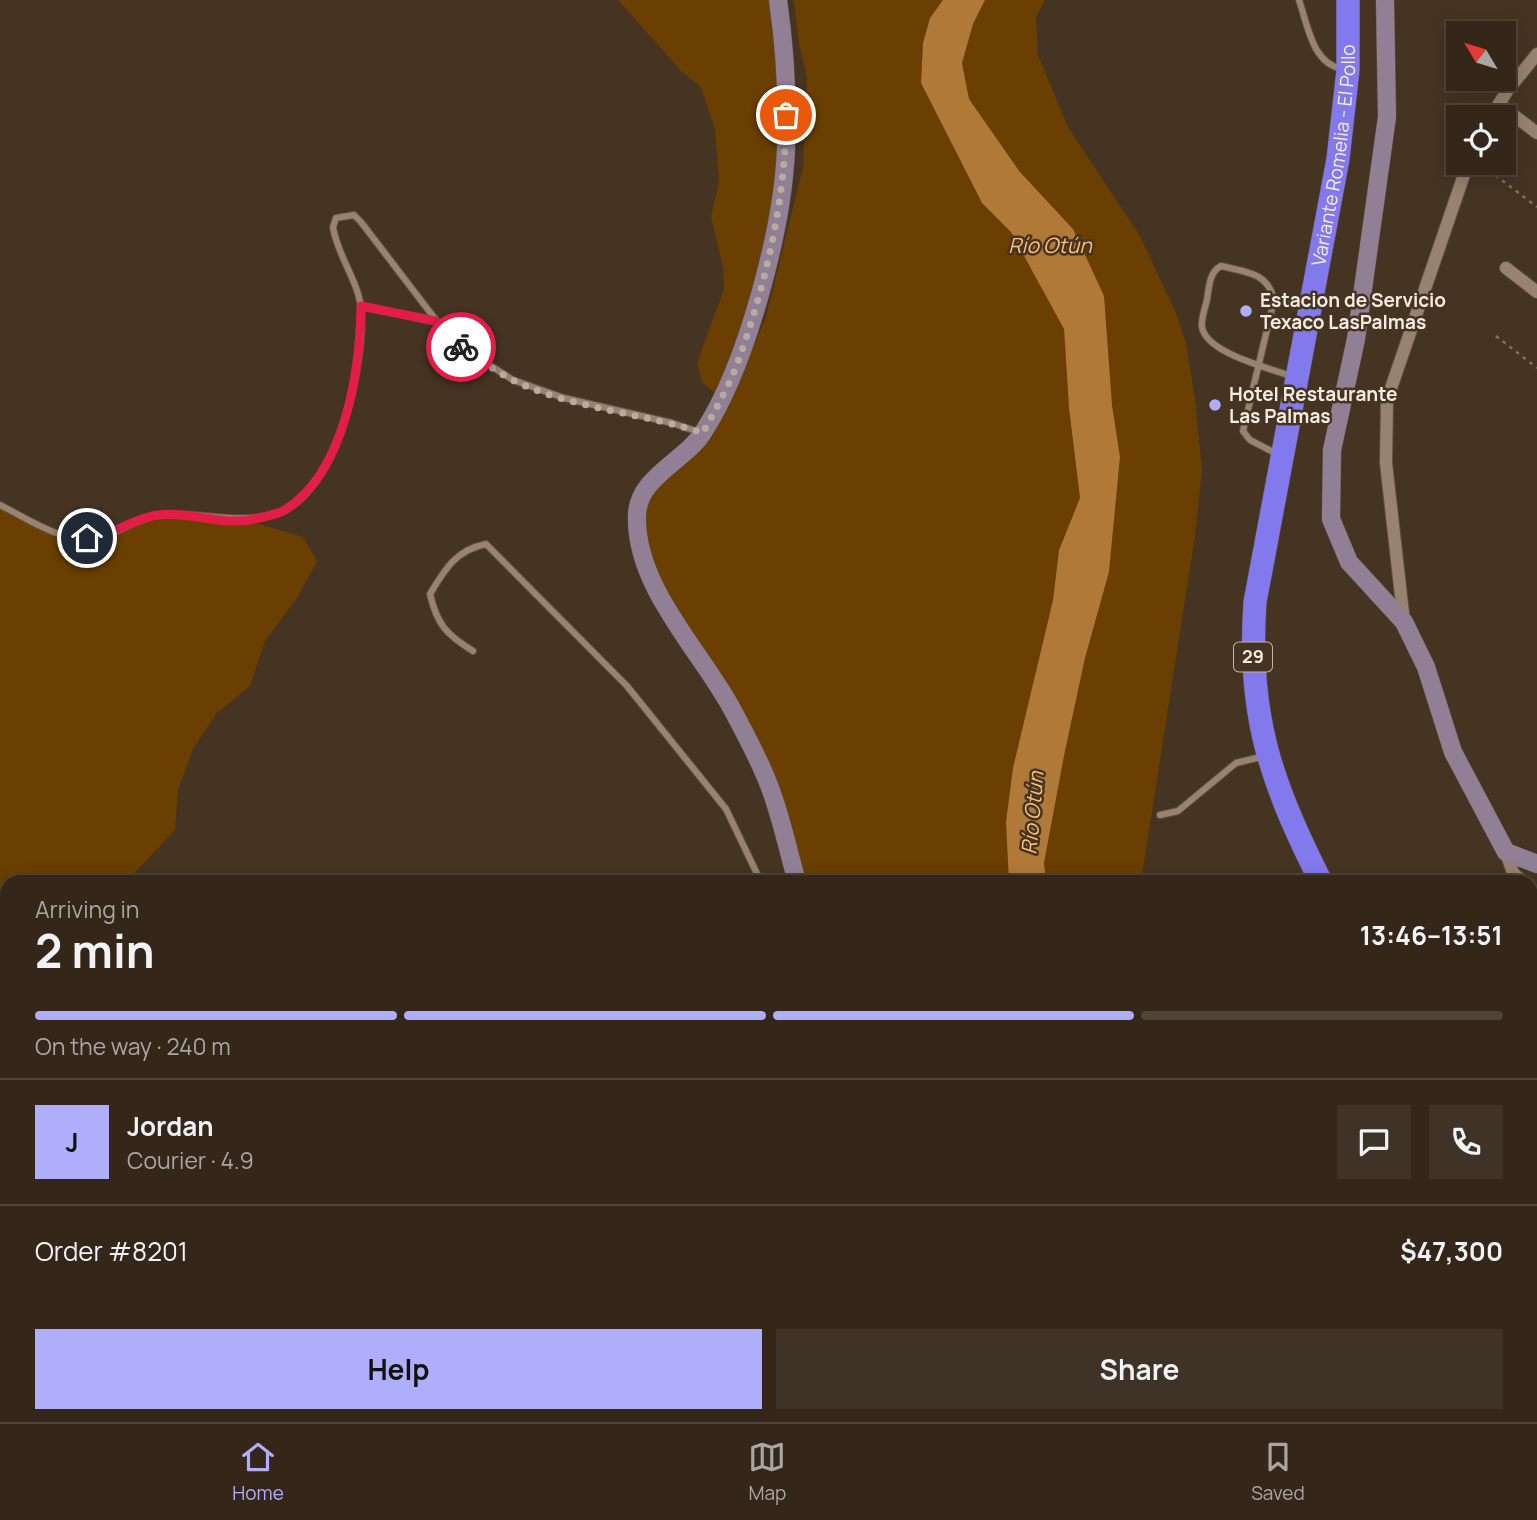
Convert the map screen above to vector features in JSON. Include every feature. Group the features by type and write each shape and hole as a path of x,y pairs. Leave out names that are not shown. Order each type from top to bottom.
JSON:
{"highway":[{"name":"Variante Romelia - El Pollo","path":"1318,875 1283,805 1267,756 1260,723 1252,646 1255,602 1334,181 1348,70 1348,0"}],"main road":[{"path":"778,0 783,36 786,151 777,212 757,300 740,358 703,433 653,481 639,501 639,542 658,592 681,633 731,707 769,785 795,875"},
{"path":"1385,0 1387,117 1356,339 1332,450 1331,519 1349,562 1404,622 1426,667 1453,752 1506,852 1537,864"}],"street":[{"path":"1537,54 1499,104 1537,133"},
{"path":"1404,622 1386,463 1387,400 1464,175"},
{"path":"1506,268 1537,292"},
{"path":"1506,852 1515,875"}],"lane":[{"path":"1299,0 1320,58 1332,67 1348,70"},
{"path":"0,505 69,539 105,536 157,515 246,520 283,511 307,493 330,462 358,356 361,306 334,233 337,218 346,215 354,215 361,222 452,341 513,380 564,398 672,422 703,433"},
{"path":"1282,457 1250,440 1243,431 1259,364 1274,300 1272,289 1263,277 1221,266 1212,274 1203,317 1202,328 1207,339 1228,353 1259,364 1296,378"},
{"path":"1274,300 1310,302"},
{"path":"361,306 435,321"},
{"path":"473,651 453,638 436,618 430,594 448,564 468,547 486,544 627,686 726,809 758,875"},
{"path":"1160,816 1178,811 1236,763 1267,756"}],"path":[{"path":"1495,175 1537,207"},
{"path":"1496,336 1537,368"}],"shaded area":[{"path":"618,0 778,0 786,115 757,300 717,395 702,382 697,363 724,289 723,267 711,217 719,181 715,129 701,87 682,72"},
{"path":"794,0 943,0 930,18 923,43 921,83 982,203 1011,231 1064,329 1069,408 1080,498 1059,550 1053,600 1036,670 1032,875 794,875 769,785 652,575 637,519 653,481 711,439 765,320 803,168 807,77 799,44"},
{"path":"985,0 1045,0 1036,17 1038,55 1068,127 1140,236 1176,313 1186,343 1202,470 1195,536 1142,875 1045,875 1044,863 1064,756 1085,658 1109,572 1120,457 1112,405 1073,229 1020,172 969,99 962,63 973,24"},
{"path":"0,505 69,539 105,536 157,515 246,520 303,537 317,561 296,600 265,641 250,686 217,713 193,749 178,790 175,830 133,875 0,875"}],"water":[{"name":"Río Otún","path":"943,0 985,0 973,24 962,63 969,99 1020,172 1073,229 1104,296 1112,405 1120,457 1109,572 1085,658 1064,756 1044,863 1045,875 1009,875 1006,822 1013,768 1053,600 1059,550 1080,498 1069,408 1064,329 1011,232 982,203 921,83 923,43 930,18"}],"way so far":[{"path":"461,347 513,380 564,398 672,422 703,433 740,358 757,300 777,212 786,151 786,115"}],"place":[{"name":"Estacion de Servicio Texaco LasPalmas","path":"1246,311"},
{"name":"Hotel Restaurante Las Palmas","path":"1215,405"}],"route":[{"path":"87,538 105,536 157,515 246,520 283,511 307,493 330,462 346,409 360,345 361,306 435,321 452,341 461,347"}]}
